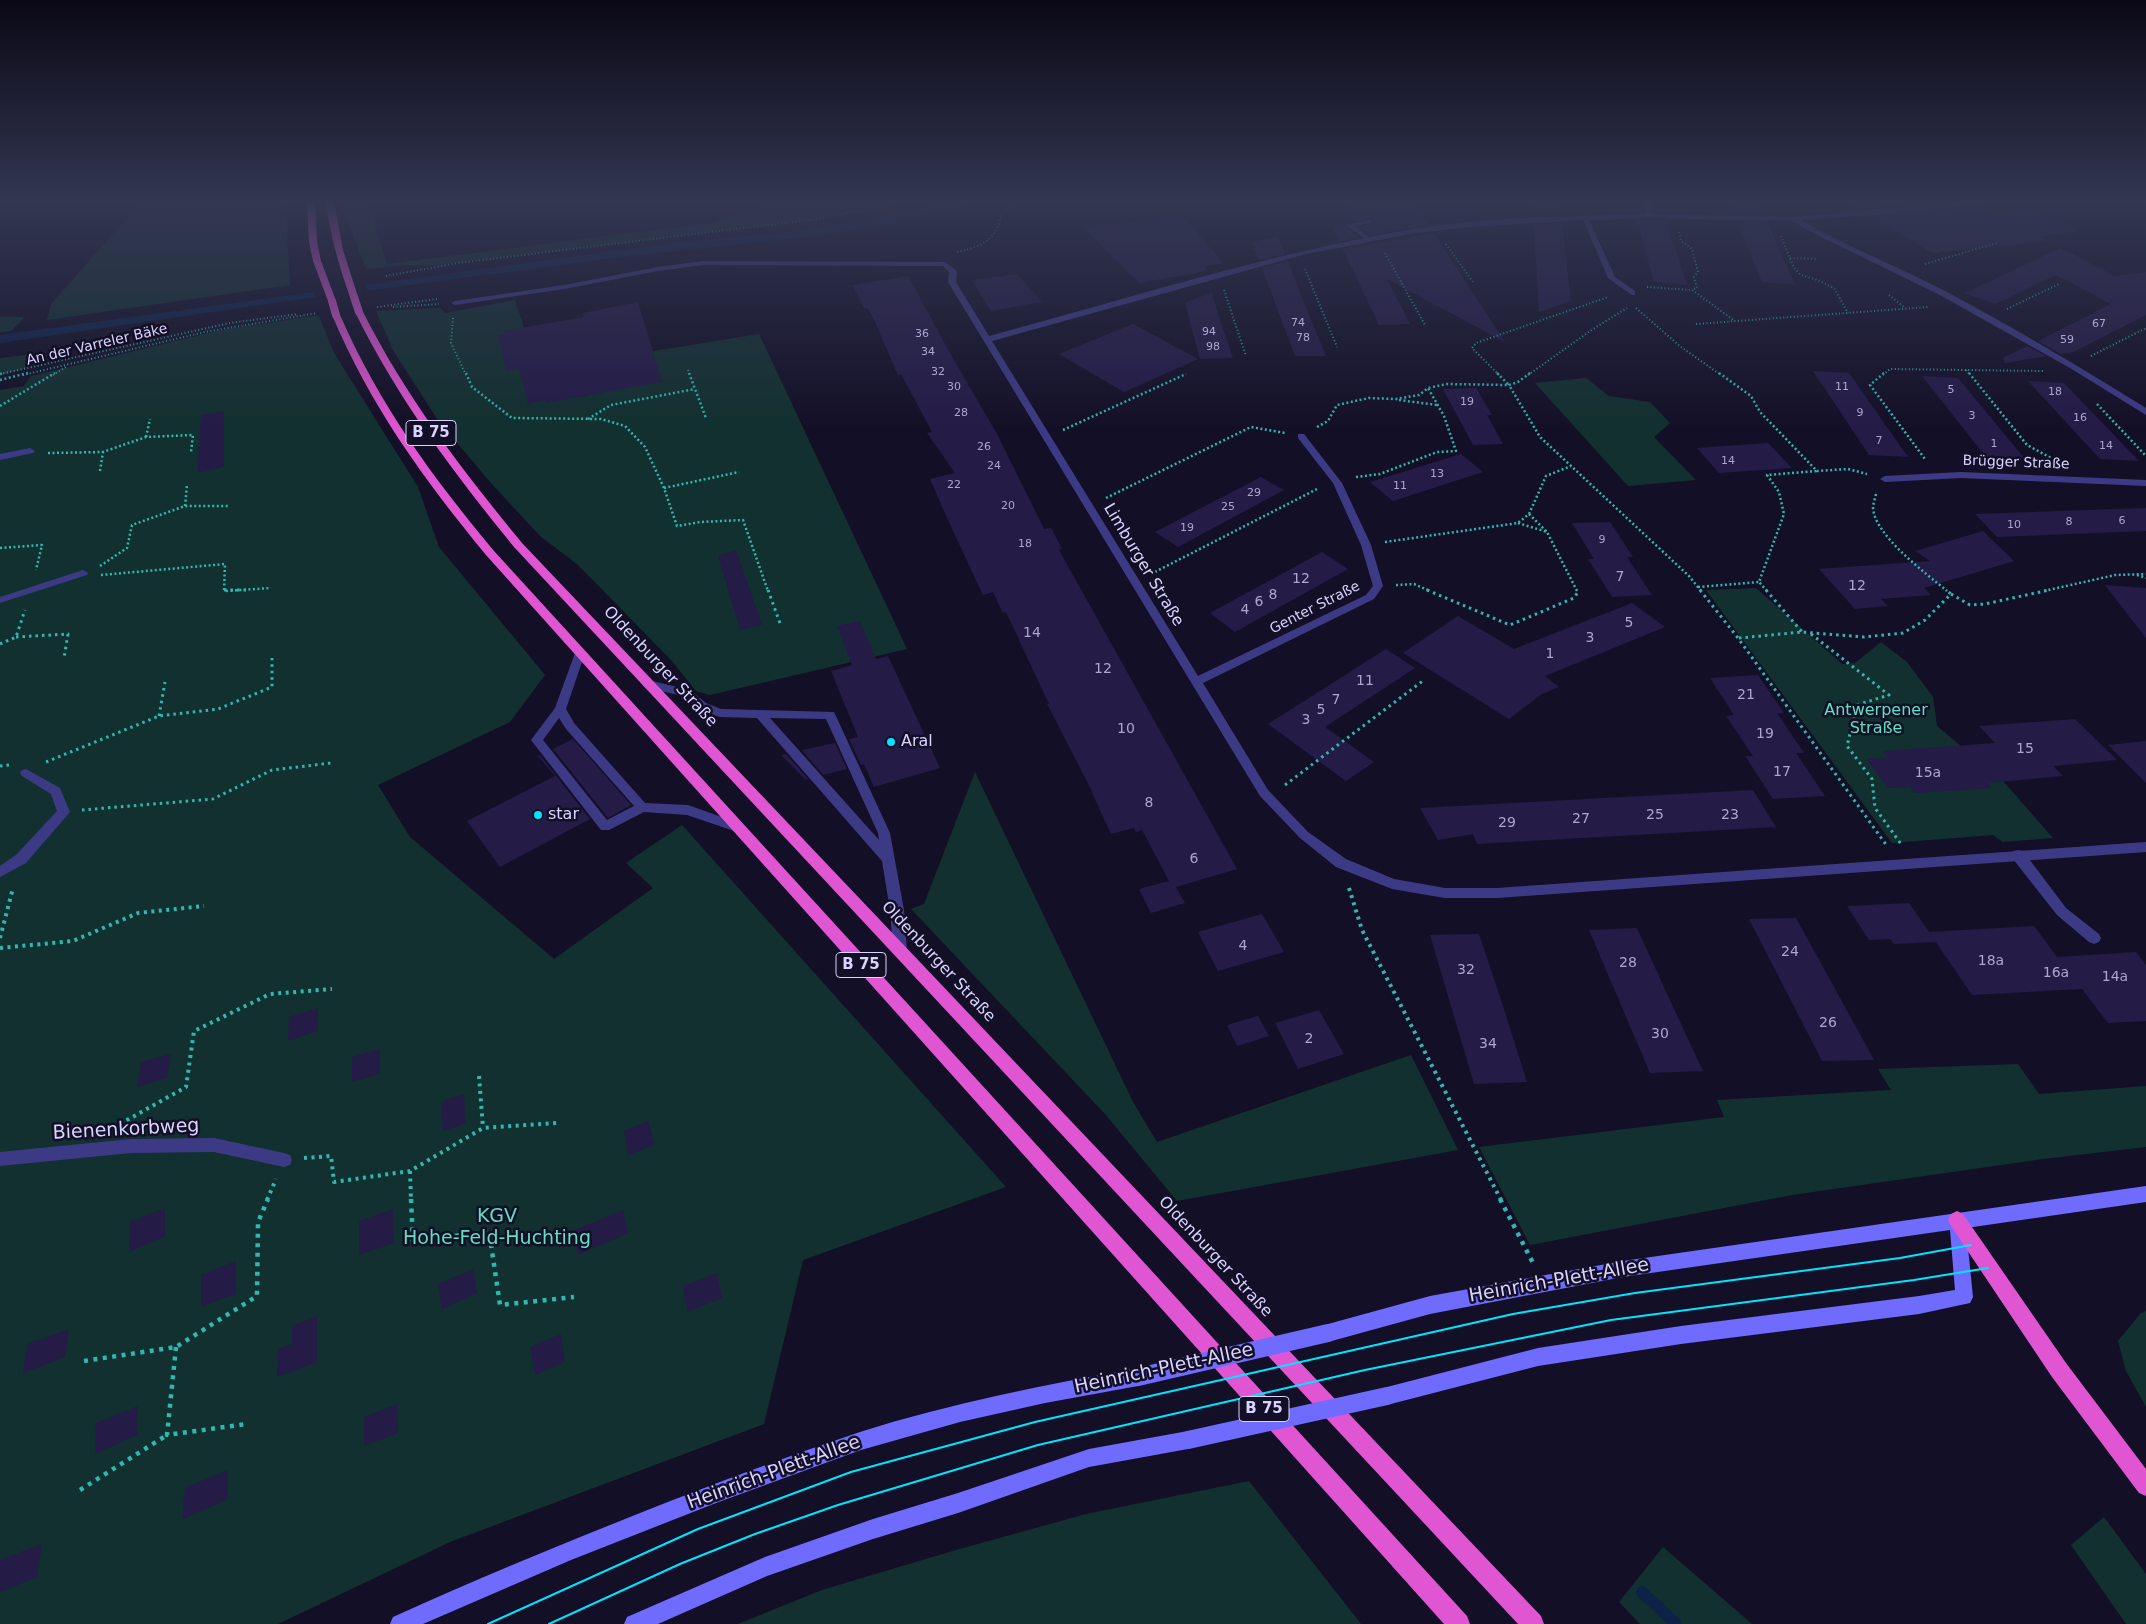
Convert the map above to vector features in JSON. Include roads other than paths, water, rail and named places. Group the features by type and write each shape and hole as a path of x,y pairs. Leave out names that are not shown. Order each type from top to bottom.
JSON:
{"highway":[{"name":"B 75","path":"323,277 336,315 360,369 398,431 461,518 737,827 1459,1624"},
{"name":"Oldenburger Straße","path":"346,277 359,312 402,393 465,479 518,545 1533,1624"},
{"path":"1957,1220 2059,1370 2146,1486"}],"main road":[{"name":"Heinrich-Plett-Allee","path":"400,1624 569,1551 716,1493 861,1441 960,1413 1035,1396 1138,1377 1328,1332 1430,1304 1623,1269 2146,1194"},
{"path":"634,1624 765,1567 1089,1458 1188,1440 1387,1396 1538,1357 1681,1335 1919,1305 1964,1297 1957,1220"}],"street":[{"name":"Limburger Straße","path":"455,303 564,287 617,277"},
{"name":"Limburger Straße","path":"952,277 952,282 989,339 1264,794 1304,835 1341,863 1392,884 1445,893 1497,894 2018,855"},
{"path":"989,339 1213,277"},
{"path":"1611,277 1632,293"},
{"path":"1909,277 1941,292 2073,366 2146,412"},
{"name":"Genter Straße","path":"1196,682 1370,597 1378,586 1366,545 1335,480 1301,436"},
{"path":"0,457 30,451"},
{"name":"Brügger Straße","path":"1885,479 1961,474 2146,483"},
{"path":"0,600 84,573"},
{"path":"580,653 560,709 537,740 606,827 642,807 688,810 737,827"},
{"path":"648,684 686,693 702,706 720,713 830,715 884,833 897,910 900,951"},
{"path":"560,709 570,726 642,807"},
{"path":"760,714 888,859"},
{"path":"0,872 21,859 64,812 56,791 26,773"},
{"path":"2018,855 2146,847"},
{"path":"2018,855 2033,876 2079,930 2094,938"},
{"name":"Bienenkorbweg","path":"0,1159 115,1148 214,1145 284,1160"}],"water":[{"path":"426,277 471,277 0,343 0,335"}],"waterway":[{"path":"1642,1592 1676,1624"}],"tram line":[{"path":"488,1624 698,1529 851,1472 1035,1422 1513,1314 1635,1293 1900,1258 1971,1245"},
{"path":"549,1624 680,1564 755,1534 838,1505 1038,1445 1365,1370 1611,1320 1914,1280 1988,1268"}],"place":[{"name":"Aral","path":"891,742"},
{"name":"star","path":"538,815"}],"park label":[{"name":"Antwerpener Straße","path":"1876,720"},
{"name":"KGV Hohe-Feld-Huchting","path":"497,1228"}]}
